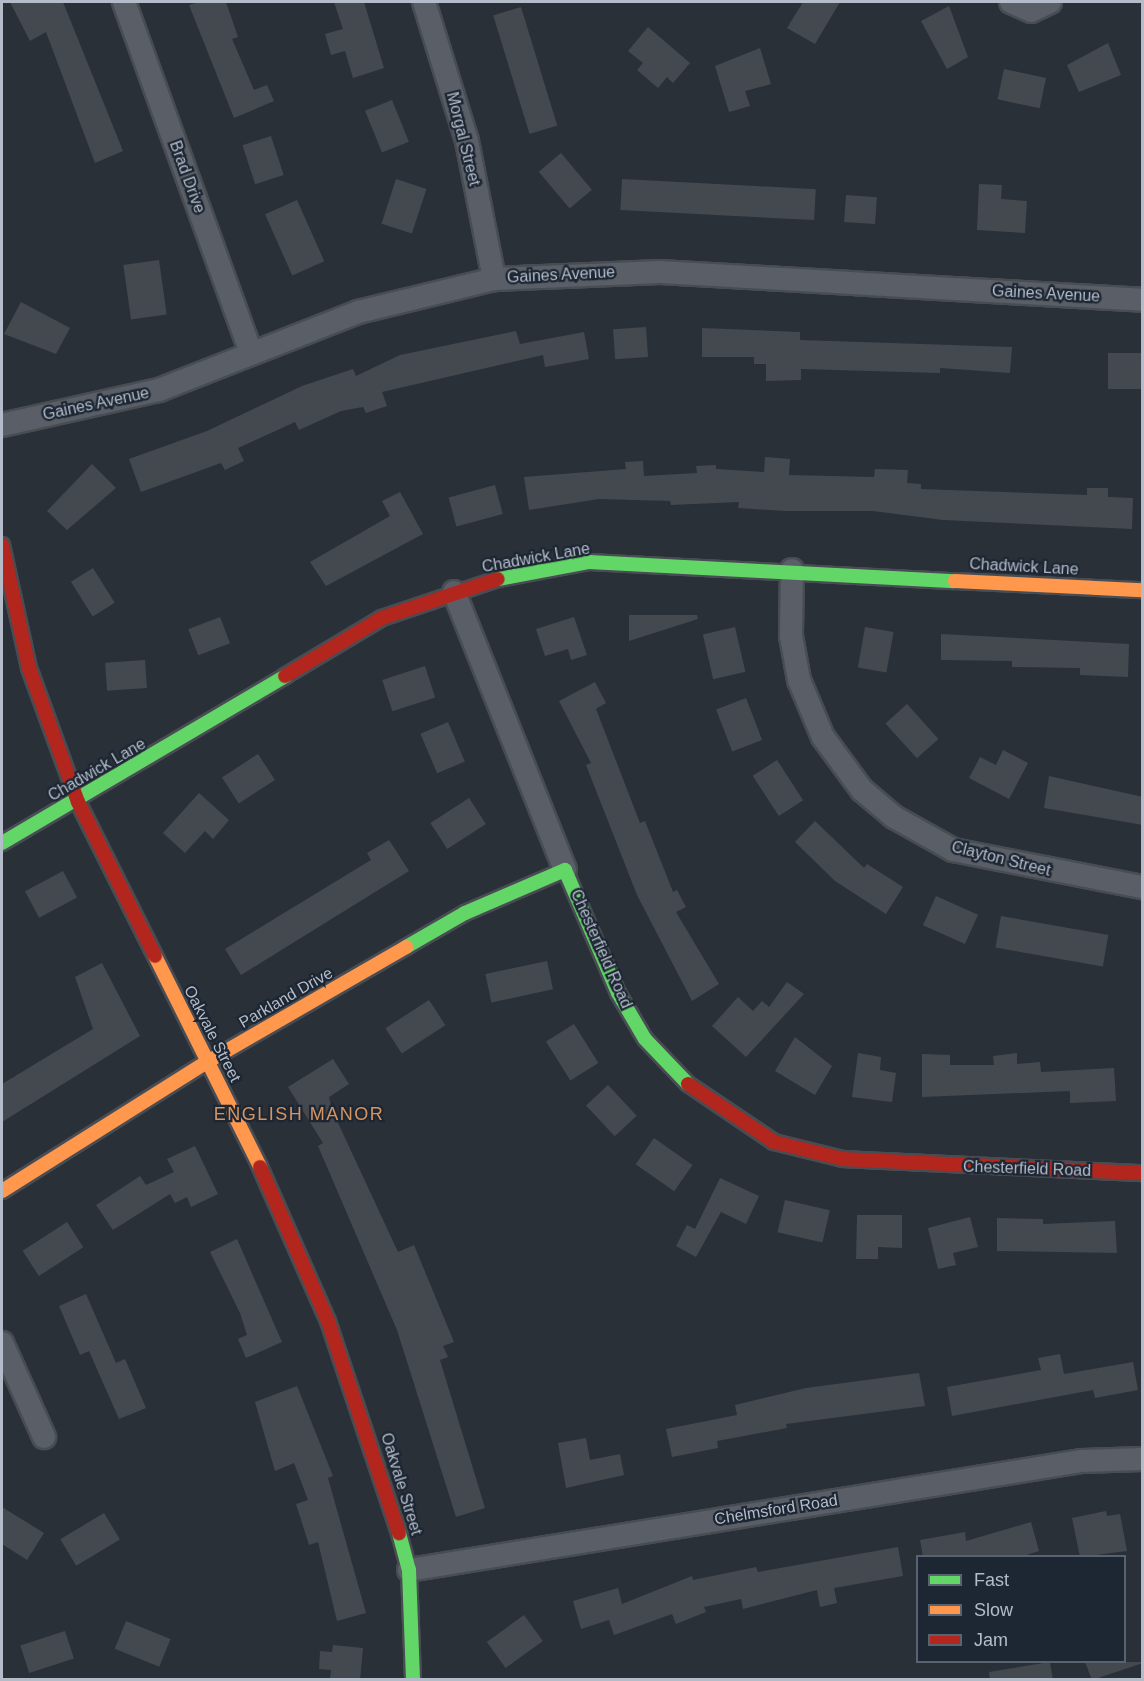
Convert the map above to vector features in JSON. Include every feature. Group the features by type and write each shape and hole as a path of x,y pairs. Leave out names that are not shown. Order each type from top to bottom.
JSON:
{"street":[{"name":"Brad Drive","path":"124,2 251,352"},
{"name":"Morgal Street","path":"424,2 466,141 494,279"},
{"path":"1011,2 1031,11 1050,2"},
{"name":"Gaines Avenue","path":"2,425 159,390 251,352 358,312 494,279 660,272 1143,300"},
{"name":"Oakvale Street","path":"2,544 29,668 78,802 271,1188 328,1321 380,1465 409,1570 413,1680"},
{"name":"Chadwick Lane","path":"2,843 78,802 382,618 454,592 589,562 792,570 1143,590"},
{"name":"Clayton Street","path":"792,570 791,636 799,680 823,737 862,790 894,817 953,850 1021,868 1143,887"},
{"name":"Chesterfield Road","path":"454,592 618,993 645,1039 700,1097 774,1142 843,1160 907,1166 1143,1173"},
{"name":"Parkland Drive","path":"2,1191 207,1062 465,913 566,870"},
{"path":"2,1343 44,1437"},
{"name":"Chelmsford Road","path":"409,1570 1082,1461 1143,1459"}],"building":[{"path":"10,2 63,2 123,151 95,163 46,32 30,41"},
{"path":"199,2 226,2 238,37 232,39 254,90 267,85 274,101 234,118 189,5"},
{"path":"334,2 364,2 384,68 353,78 345,51 331,55 325,34 343,29"},
{"path":"803,2 840,2 815,44 787,28"},
{"path":"949,6 968,57 947,69 921,21"},
{"path":"521,7 557,126 530,134 493,15"},
{"path":"648,27 690,63 673,83 667,77 658,88 637,70 643,63 628,51"},
{"path":"1108,43 1121,75 1079,92 1067,65"},
{"path":"760,48 771,84 745,91 750,106 729,112 715,66"},
{"path":"1004,69 1046,78 1040,108 998,99"},
{"path":"392,100 409,142 382,153 365,111"},
{"path":"271,136 284,175 255,184 242,145"},
{"path":"561,153 592,190 570,208 539,172"},
{"path":"396,179 426,189 412,234 381,224"},
{"path":"622,179 816,189 814,220 620,210"},
{"path":"979,184 1002,185 1001,199 1027,201 1025,233 977,230"},
{"path":"846,195 877,197 875,224 844,222"},
{"path":"297,200 324,261 292,275 265,214"},
{"path":"159,260 167,314 131,319 123,265"},
{"path":"21,302 70,328 56,354 4,334"},
{"path":"646,327 648,357 615,359 613,329"},
{"path":"702,328 800,332 800,340 1012,347 1010,373 940,368 940,373 801,369 801,380 766,381 766,364 754,364 754,357 702,357"},
{"path":"516,331 520,344 584,332 589,359 545,367 543,355 382,392 387,406 366,413 363,407 341,411 299,430 295,422 238,448 244,461 225,470 221,463 141,492 129,459 207,431 302,386 353,369 356,376 400,355"},
{"path":"1108,353 1142,353 1142,389 1108,389"},
{"path":"765,457 790,459 789,475 874,477 875,469 908,470 907,483 921,484 921,489 1087,495 1087,488 1108,488 1108,497 1133,498 1132,529 943,520 873,511 786,511 738,508 739,502 671,505 670,501 599,499 529,510 524,477 626,469 625,462 643,461 644,476 697,473 696,466 716,465 716,469 764,472"},
{"path":"92,464 116,488 67,530 47,511"},
{"path":"495,485 503,514 456,526 449,497"},
{"path":"400,492 423,534 326,586 310,562 390,516 382,501"},
{"path":"93,568 115,603 93,617 71,582"},
{"path":"629,615 697,615 698,619 629,641"},
{"path":"220,617 230,643 198,655 188,629"},
{"path":"574,617 587,655 571,660 568,649 545,656 536,629"},
{"path":"735,627 745,672 713,679 703,634"},
{"path":"865,627 894,632 886,672 858,667"},
{"path":"941,634 1129,644 1128,677 1080,675 1080,668 1012,667 1012,661 941,660"},
{"path":"145,660 147,688 107,691 105,663"},
{"path":"425,666 435,697 392,711 382,680"},
{"path":"595,682 606,703 596,709 640,823 645,821 673,892 677,890 686,907 676,912 719,984 692,1001 637,895 586,765 591,763 559,701"},
{"path":"746,698 762,740 732,751 716,709"},
{"path":"907,704 938,739 917,758 885,723"},
{"path":"448,722 465,762 437,773 420,734"},
{"path":"1003,750 1028,763 1009,799 969,778 980,757 996,765"},
{"path":"258,754 275,780 239,803 222,777"},
{"path":"777,760 803,800 779,816 753,776"},
{"path":"1049,776 1143,797 1143,825 1044,808"},
{"path":"199,793 229,820 213,839 205,831 185,853 163,833"},
{"path":"469,798 486,824 447,849 430,823"},
{"path":"815,821 864,868 867,864 903,887 886,914 835,881 795,842"},
{"path":"389,840 409,871 241,975 225,949 371,860 367,853"},
{"path":"63,871 77,897 39,918 25,891"},
{"path":"936,896 978,915 965,944 923,925"},
{"path":"1001,916 1108,935 1103,966 995,948"},
{"path":"547,961 553,989 491,1002 485,974"},
{"path":"102,963 140,1036 2,1122 2,1084 93,1029 75,977"},
{"path":"787,982 804,994 746,1057 712,1026 738,997 753,1011 762,1001 769,1007"},
{"path":"429,1000 445,1025 402,1053 385,1028"},
{"path":"574,1024 598,1063 570,1080 546,1041"},
{"path":"795,1037 832,1066 815,1095 775,1071"},
{"path":"858,1053 881,1057 880,1070 896,1073 892,1102 852,1097"},
{"path":"1017,1053 1017,1064 1040,1062 1041,1072 1114,1068 1116,1101 1070,1103 1070,1091 922,1097 922,1054 950,1055 950,1065 994,1065 993,1056"},
{"path":"333,1059 349,1084 329,1097 332,1110 398,1252 414,1245 454,1342 443,1346 448,1357 440,1360 485,1508 456,1517 397,1330 318,1146 323,1143 288,1087"},
{"path":"608,1085 637,1116 615,1136 586,1105"},
{"path":"654,1138 693,1165 674,1191 636,1164"},
{"path":"195,1146 218,1194 191,1207 187,1197 175,1203 170,1194 113,1230 96,1205 140,1176 146,1185 174,1172 167,1159"},
{"path":"720,1178 759,1196 746,1224 721,1212 696,1257 676,1246 687,1225 695,1229"},
{"path":"785,1200 830,1210 822,1243 778,1232"},
{"path":"857,1215 902,1215 902,1248 878,1247 878,1259 856,1259"},
{"path":"970,1217 978,1247 953,1253 956,1265 938,1269 928,1228"},
{"path":"997,1218 1043,1219 1043,1224 1115,1221 1117,1253 997,1251"},
{"path":"67,1222 83,1247 39,1276 23,1251"},
{"path":"237,1239 282,1342 246,1358 238,1339 247,1335 240,1313 210,1252"},
{"path":"86,1294 116,1363 125,1359 146,1408 119,1419 89,1351 80,1355 59,1306"},
{"path":"1060,1354 1064,1374 1133,1362 1138,1390 1095,1398 1093,1390 952,1416 947,1387 1041,1370 1038,1358"},
{"path":"919,1373 925,1406 786,1424 787,1428 717,1441 718,1448 672,1457 666,1429 737,1415 735,1405 806,1388"},
{"path":"297,1386 333,1476 328,1478 366,1613 337,1621 318,1542 309,1545 296,1504 308,1500 294,1463 275,1471 255,1402"},
{"path":"586,1438 590,1460 620,1454 624,1475 566,1488 558,1443"},
{"path":"2,1507 44,1533 27,1560 2,1544"},
{"path":"1106,1511 1107,1516 1120,1514 1127,1551 1080,1555 1072,1518"},
{"path":"104,1513 120,1540 76,1566 60,1539"},
{"path":"1031,1522 1039,1551 1026,1555 923,1555 920,1540 965,1532 966,1541"},
{"path":"898,1547 903,1576 834,1588 837,1603 820,1607 817,1590 743,1609 741,1599 704,1607 706,1612 676,1624 672,1614 614,1635 609,1620 581,1629 573,1601 618,1588 622,1604 692,1576 693,1580 756,1567 758,1572"},
{"path":"524,1615 543,1641 506,1668 487,1642"},
{"path":"126,1621 171,1639 159,1667 115,1649"},
{"path":"65,1631 74,1659 29,1673 20,1646"},
{"path":"333,1645 363,1648 360,1680 330,1680 331,1670 319,1669 320,1651 332,1652"},
{"path":"1143,1662 1143,1663 1092,1680 1085,1663"},
{"path":"1050,1663 1053,1680 990,1680 989,1672"}],"traffic: fast":[{"path":"498,579 589,562 955,581"},
{"path":"2,843 285,676"},
{"path":"406,947 465,913 565,870 618,993 645,1039 688,1084"},
{"path":"399,1533 409,1570 413,1680"}],"traffic: slow":[{"path":"955,581 1142,590"},
{"path":"2,1191 207,1062 406,947"},
{"path":"155,956 260,1167"}],"traffic: jam":[{"path":"2,545 29,668 78,802 155,956"},
{"path":"285,676 382,618 498,579"},
{"path":"688,1084 774,1142 843,1159 1142,1173"},
{"path":"260,1167 328,1321 399,1533"}],"district":[{"name":"ENGLISH MANOR","path":"299,1114"}]}
